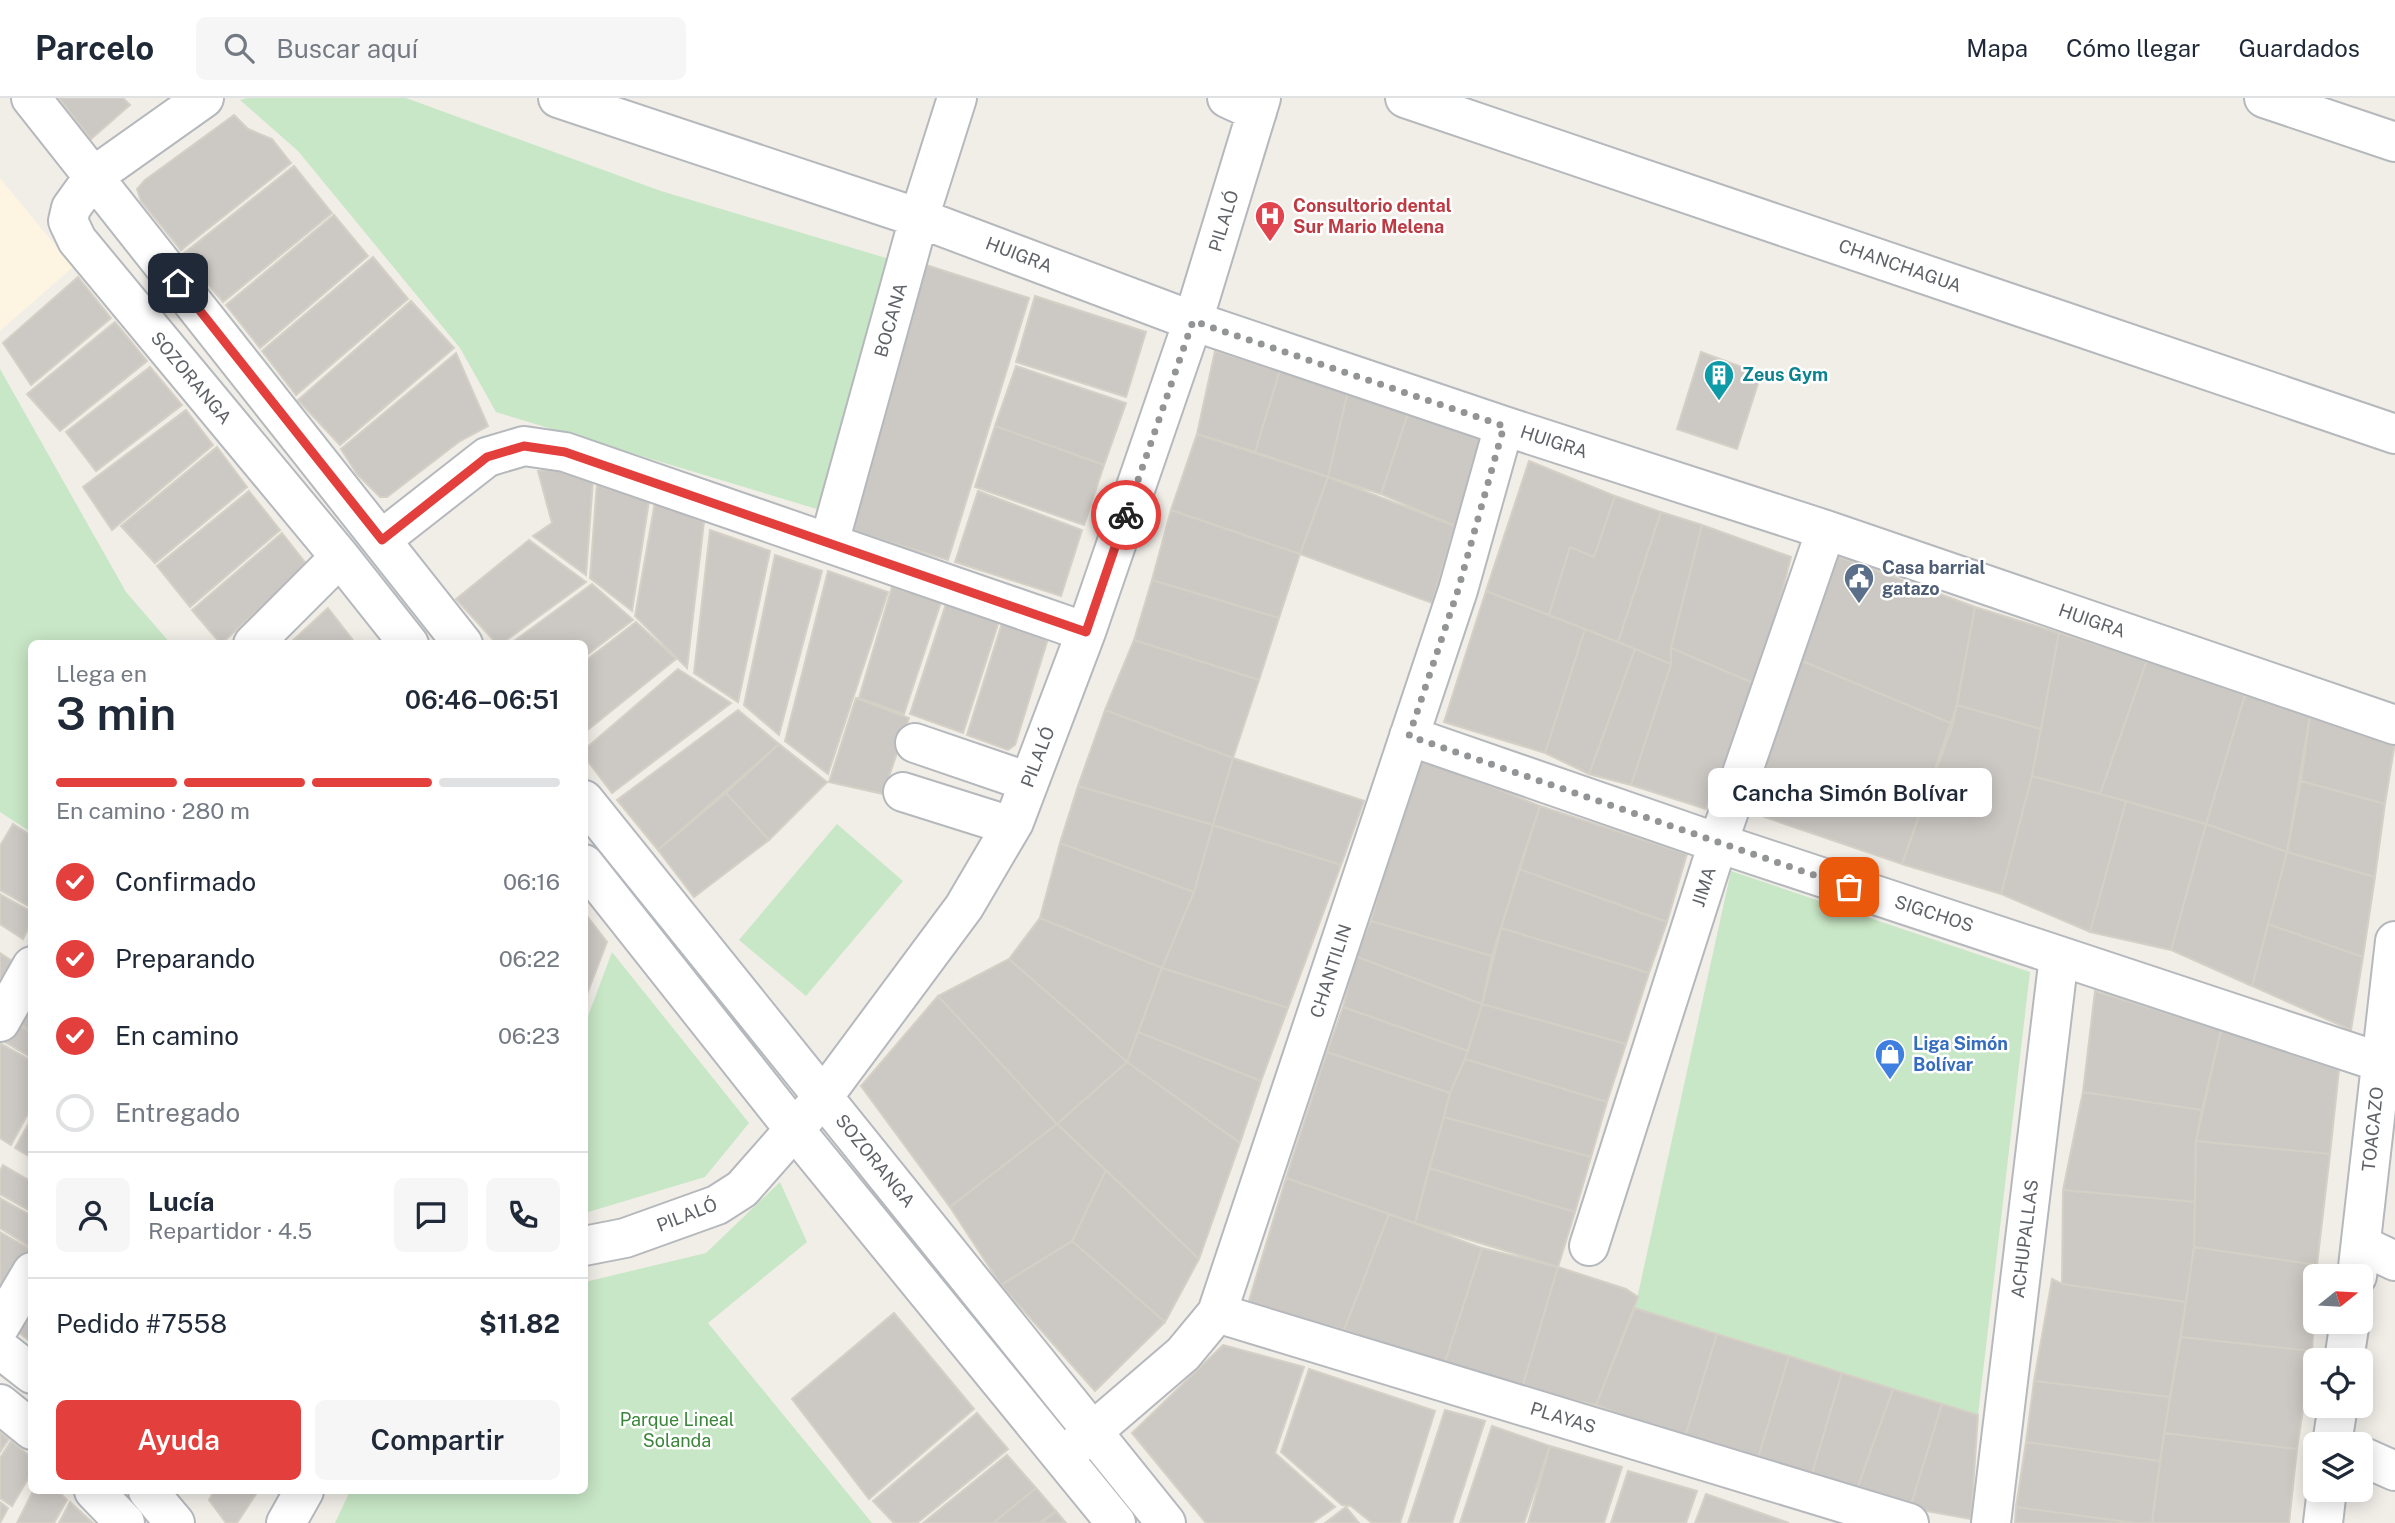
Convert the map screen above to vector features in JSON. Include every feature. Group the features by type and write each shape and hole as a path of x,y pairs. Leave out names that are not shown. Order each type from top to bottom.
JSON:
{"street":[{"path":"31,98 460,640"},
{"name":"SOZORANGA","path":"204,98 94,176 71,208 68,221 77,240 406,640"},
{"name":"HUIGRA","path":"558,98 919,218 1193,321 1504,426 1826,530 2395,725"},
{"name":"BOCANA","path":"829,543 919,218 957,98"},
{"name":"CHANCHAGUA","path":"1405,98 2395,433"},
{"path":"2264,98 2395,142"},
{"name":"PILALÓ","path":"588,1245 625,1238 716,1205 742,1189 823,1097 964,906 1011,826 1086,632 1193,321 1248,103"},
{"name":"CHANTILIN","path":"1063,1457 1184,1354 1217,1314 1458,590 1504,426"},
{"path":"382,540 487,457 524,446 565,452 1086,632"},
{"name":"JIMA","path":"1589,1246 1718,843 1826,530"},
{"path":"257,640 340,557"},
{"name":"SIGCHOS","path":"1409,736 1718,843 2380,1062"},
{"path":"915,743 1029,782"},
{"path":"903,792 1011,826"},
{"name":"SOZORANGA","path":"588,805 1166,1523"},
{"path":"635,864 593,876 794,1129 1116,1523"},
{"name":"TOACAZO","path":"2359,1260 2395,941"},
{"name":"ACHUPALLAS","path":"1991,1523 2059,956"},
{"path":"0,1022 28,973"},
{"path":"2359,1260 2395,1261"},
{"path":"0,1326 28,1279"},
{"name":"PLAYAS","path":"1217,1314 1909,1523"},
{"path":"0,1349 28,1371"},
{"path":"0,1405 28,1427"},
{"path":"2373,1461 2395,1471"},
{"path":"97,1494 125,1523"},
{"path":"151,1494 175,1523"},
{"path":"286,1523 302,1494"},
{"path":"2323,1523 2325,1502"}],"shaded area":[{"path":"0,178 73,267 0,331"}],"green space":[{"path":"406,98 661,191 903,263 830,513 496,412 460,348 298,151 240,100"},
{"path":"0,369 126,592 168,640 28,640 28,830 0,812"},
{"path":"837,824 903,881 806,996 739,940"},
{"path":"1731,871 2030,972 1978,1415 1635,1308"},
{"path":"612,952 749,1123 705,1177 588,1212 588,1016"},
{"name":"Parque Lineal Solanda","path":"780,1182 807,1242 708,1323 872,1523 335,1523 349,1494 588,1494 588,1281 706,1253"}],"building":[{"path":"59,98 123,98 130,105 91,139"},
{"path":"234,115 248,129 272,139 291,163 181,250 141,201 137,189 145,180"},
{"path":"294,166 332,213 223,302 183,254"},
{"path":"334,215 368,256 260,348 226,305"},
{"path":"373,257 408,299 296,395 262,351"},
{"path":"926,265 1029,298 948,560 844,528"},
{"path":"78,277 111,318 31,385 3,343"},
{"path":"1035,296 1146,332 1126,397 1016,362"},
{"path":"411,301 454,348 340,445 298,400"},
{"path":"115,322 147,361 60,431 27,394"},
{"path":"1215,351 1280,370 1255,452 1197,434"},
{"name":"Zeus Gym","path":"1701,352 1761,374 1737,449 1677,429"},
{"path":"456,353 488,426 460,441 387,497 380,497 357,474 341,449"},
{"path":"1016,366 1126,403 1104,465 995,426"},
{"path":"150,367 182,405 96,471 66,432"},
{"path":"1280,370 1348,391 1328,477 1255,452"},
{"path":"1348,391 1409,410 1381,494 1328,477"},
{"path":"186,410 213,445 112,530 83,487"},
{"path":"1409,410 1486,440 1455,526 1381,494"},
{"path":"995,426 1104,465 1084,525 975,487"},
{"path":"1197,434 1328,477 1300,554 1171,510"},
{"path":"217,447 247,487 155,563 121,526"},
{"path":"1529,461 1615,496 1594,557 1570,547 1549,615 1486,591"},
{"path":"562,468 593,480 586,575 533,536 552,523 538,471"},
{"path":"1328,477 1455,526 1432,603 1300,554"},
{"path":"597,482 649,501 632,611 590,578"},
{"path":"249,491 280,530 190,607 157,566"},
{"path":"978,491 1082,530 1061,596 955,562"},
{"path":"1615,496 1661,512 1618,642 1549,615 1570,547 1594,557"},
{"path":"655,502 704,522 687,668 635,616"},
{"path":"1171,510 1300,554 1279,618 1152,580"},
{"path":"1661,512 1702,525 1671,648 1671,664 1618,642"},
{"path":"1702,525 1791,557 1758,685 1671,648"},
{"path":"710,530 770,551 738,702 694,673"},
{"path":"282,533 307,565 225,640 218,640 192,610"},
{"path":"529,540 586,582 506,640 493,640 456,599"},
{"path":"775,555 822,571 779,735 744,705"},
{"path":"1834,555 1975,607 1953,724 1795,658"},
{"path":"828,571 888,592 828,774 785,741"},
{"path":"1152,580 1279,618 1259,680 1134,640"},
{"path":"592,584 633,620 588,654 588,640 515,640"},
{"path":"892,587 941,602 904,714 859,698"},
{"path":"1486,591 1585,629 1545,753 1444,722"},
{"path":"946,604 1000,618 963,733 910,714"},
{"path":"1975,607 2059,633 2041,729 1957,705"},
{"path":"328,608 353,640 293,640"},
{"path":"1003,620 1046,634 1047,642 1015,745 1008,750 967,735"},
{"path":"636,622 676,659 588,730 588,659"},
{"path":"1585,629 1635,649 1589,774 1545,753"},
{"path":"2059,633 2147,660 2100,794 2032,776"},
{"path":"1134,640 1259,680 1233,758 1105,710"},
{"path":"1671,648 1758,685 1706,809 1631,785 1671,664"},
{"path":"1635,649 1671,664 1631,785 1589,774"},
{"path":"1795,658 1953,724 1902,864 1747,811"},
{"path":"2147,660 2245,695 2206,824 2100,794"},
{"path":"678,669 731,703 612,793 588,761 588,747"},
{"path":"2245,695 2311,709 2287,852 2206,824"},
{"path":"856,698 909,718 883,794 829,782"},
{"path":"1957,705 2041,729 2032,776 2001,894 1902,864"},
{"path":"2311,709 2395,742 2385,804 2301,781"},
{"path":"738,710 779,744 658,850 617,800"},
{"path":"1105,710 1233,758 1213,825 1078,786"},
{"path":"779,744 827,782 769,840 726,793"},
{"path":"1415,756 1540,806 1492,956 1371,921"},
{"path":"1233,758 1364,801 1341,865 1213,825"},
{"path":"2032,776 2126,801 2090,932 2001,894"},
{"path":"2301,781 2385,804 2375,877 2287,852"},
{"path":"1078,786 1213,825 1194,892 1060,843"},
{"path":"726,793 769,840 694,897 658,850"},
{"path":"2126,801 2206,824 2171,950 2090,932"},
{"path":"1540,806 1687,854 1667,922 1519,869"},
{"path":"13,824 28,833 28,906 0,890 0,846"},
{"path":"2206,824 2287,852 2252,986 2171,950"},
{"path":"1213,825 1341,865 1288,1008 1162,968 1194,892"},
{"path":"1060,843 1194,892 1162,968 1040,918"},
{"path":"2287,852 2375,877 2363,957 2268,924"},
{"path":"1519,869 1667,922 1649,973 1501,928"},
{"path":"0,894 28,910 28,929 23,939 0,924"},
{"path":"588,917 607,942 588,992"},
{"path":"1040,918 1162,968 1127,1062 1009,959"},
{"path":"1371,921 1492,956 1482,1004 1355,956"},
{"path":"2268,924 2363,957 2351,1030 2252,986"},
{"path":"1501,928 1649,973 1626,1044 1482,1004"},
{"path":"0,953 17,964 5,982 0,979"},
{"path":"1355,956 1482,1004 1468,1051 1343,1007"},
{"path":"1009,959 1127,1062 1057,1124 938,996"},
{"path":"1162,968 1288,1008 1261,1081 1138,1032"},
{"path":"2095,991 2221,1030 2202,1110 2083,1092"},
{"path":"938,996 1057,1124 950,1207 861,1086"},
{"path":"1482,1004 1626,1044 1607,1102 1465,1059"},
{"path":"28,1005 28,1029 7,1018"},
{"path":"1343,1007 1468,1051 1450,1093 1327,1052"},
{"path":"7,1019 28,1031 28,1056 0,1039"},
{"path":"2221,1030 2339,1070 2330,1154 2196,1141"},
{"path":"1138,1032 1261,1081 1240,1143 1127,1062"},
{"path":"0,1043 28,1059 28,1113 11,1145 0,1138"},
{"path":"1327,1052 1450,1093 1415,1223 1286,1178"},
{"path":"1465,1059 1607,1102 1591,1157 1444,1117 1450,1093"},
{"path":"1127,1062 1240,1143 1199,1259 1057,1124"},
{"path":"2083,1092 2202,1110 2196,1141 2195,1202 2063,1190"},
{"path":"1444,1117 1591,1157 1575,1212 1429,1168"},
{"path":"1057,1124 1106,1170 1072,1241 1001,1285 950,1207"},
{"path":"28,1125 28,1156 15,1148"},
{"path":"2196,1141 2330,1154 2317,1264 2194,1247"},
{"path":"3,1165 28,1180 28,1210 0,1194 0,1171"},
{"path":"1429,1168 1575,1212 1558,1267 1415,1223"},
{"path":"1106,1170 1199,1259 1165,1322 1072,1241"},
{"path":"1286,1178 1389,1214 1344,1330 1248,1304"},
{"path":"2063,1190 2195,1202 2194,1247 2186,1302 2062,1284"},
{"path":"0,1198 28,1214 28,1245 0,1228"},
{"path":"1389,1214 1482,1248 1444,1365 1344,1330"},
{"path":"0,1232 28,1248 28,1252 0,1297"},
{"path":"1072,1241 1165,1322 1095,1391 1001,1285"},
{"path":"2194,1247 2310,1264 2303,1264 2303,1334 2313,1334 2312,1348 2303,1350 2181,1337"},
{"path":"1482,1248 1558,1267 1522,1388 1444,1365"},
{"path":"1558,1267 1626,1289 1638,1297 1596,1405 1522,1388"},
{"path":"2052,1279 2062,1284 2186,1302 2170,1397 2034,1381"},
{"path":"28,1304 28,1340 11,1326"},
{"path":"1635,1308 1717,1334 1684,1440 1596,1405"},
{"path":"894,1313 974,1409 869,1499 792,1399"},
{"path":"1717,1334 1789,1356 1757,1461 1684,1440"},
{"path":"2181,1337 2303,1350 2303,1410 2297,1449 2164,1433"},
{"path":"1223,1345 1304,1367 1275,1453 1335,1507 1312,1523 1206,1523 1132,1433"},
{"path":"1789,1356 1842,1373 1810,1480 1757,1461"},
{"path":"1309,1369 1435,1411 1400,1523 1372,1523 1351,1506 1342,1505 1281,1452"},
{"path":"1842,1373 1893,1389 1857,1489 1810,1480"},
{"path":"2034,1381 2170,1397 2160,1461 2026,1442"},
{"path":"1893,1389 1942,1404 1910,1508 1857,1489"},
{"path":"1942,1404 1978,1415 1971,1519 1910,1508"},
{"path":"1445,1410 1485,1421 1452,1523 1408,1523"},
{"path":"977,1413 1008,1449 917,1523 894,1523 873,1501"},
{"path":"1492,1426 1550,1446 1524,1523 1460,1523"},
{"path":"0,1432 9,1439 0,1452"},
{"path":"2164,1433 2297,1449 2289,1523 2152,1523"},
{"path":"11,1441 28,1455 28,1479 12,1506 0,1498 0,1458"},
{"path":"2026,1442 2160,1461 2152,1523 2016,1507"},
{"path":"1550,1446 1622,1467 1604,1523 1528,1523"},
{"path":"1007,1455 1036,1488 993,1523 923,1523"},
{"path":"1628,1471 1697,1491 1686,1523 1611,1523"},
{"path":"1036,1488 1056,1511 1041,1523 993,1523"},
{"path":"32,1494 61,1494 67,1500 54,1523 17,1523"},
{"path":"212,1494 256,1494 237,1523 226,1523 209,1500"},
{"path":"1706,1494 1789,1523 1695,1523"},
{"path":"0,1502 8,1508 0,1523"},
{"path":"70,1502 93,1523 59,1523"},
{"path":"1346,1507 1359,1523 1325,1523"},
{"path":"2016,1507 2135,1523 2015,1523"},
{"path":"1056,1511 1066,1523 1039,1523"}],"way so far":[{"path":"1126,515 1193,321 1504,426 1458,590 1409,736 1849,887"}],"place":[{"name":"Consultorio dental Sur Mario Melena","path":"1270,243"},
{"name":"Zeus Gym","path":"1719,402"},
{"name":"Casa barrial gatazo","path":"1859,605"},
{"name":"Cancha Simón Bolívar","path":"1849,887"},
{"name":"Liga Simón Bolívar","path":"1890,1081"}],"route":[{"path":"178,283 382,540 487,457 524,446 565,452 1086,632 1126,515"}]}
